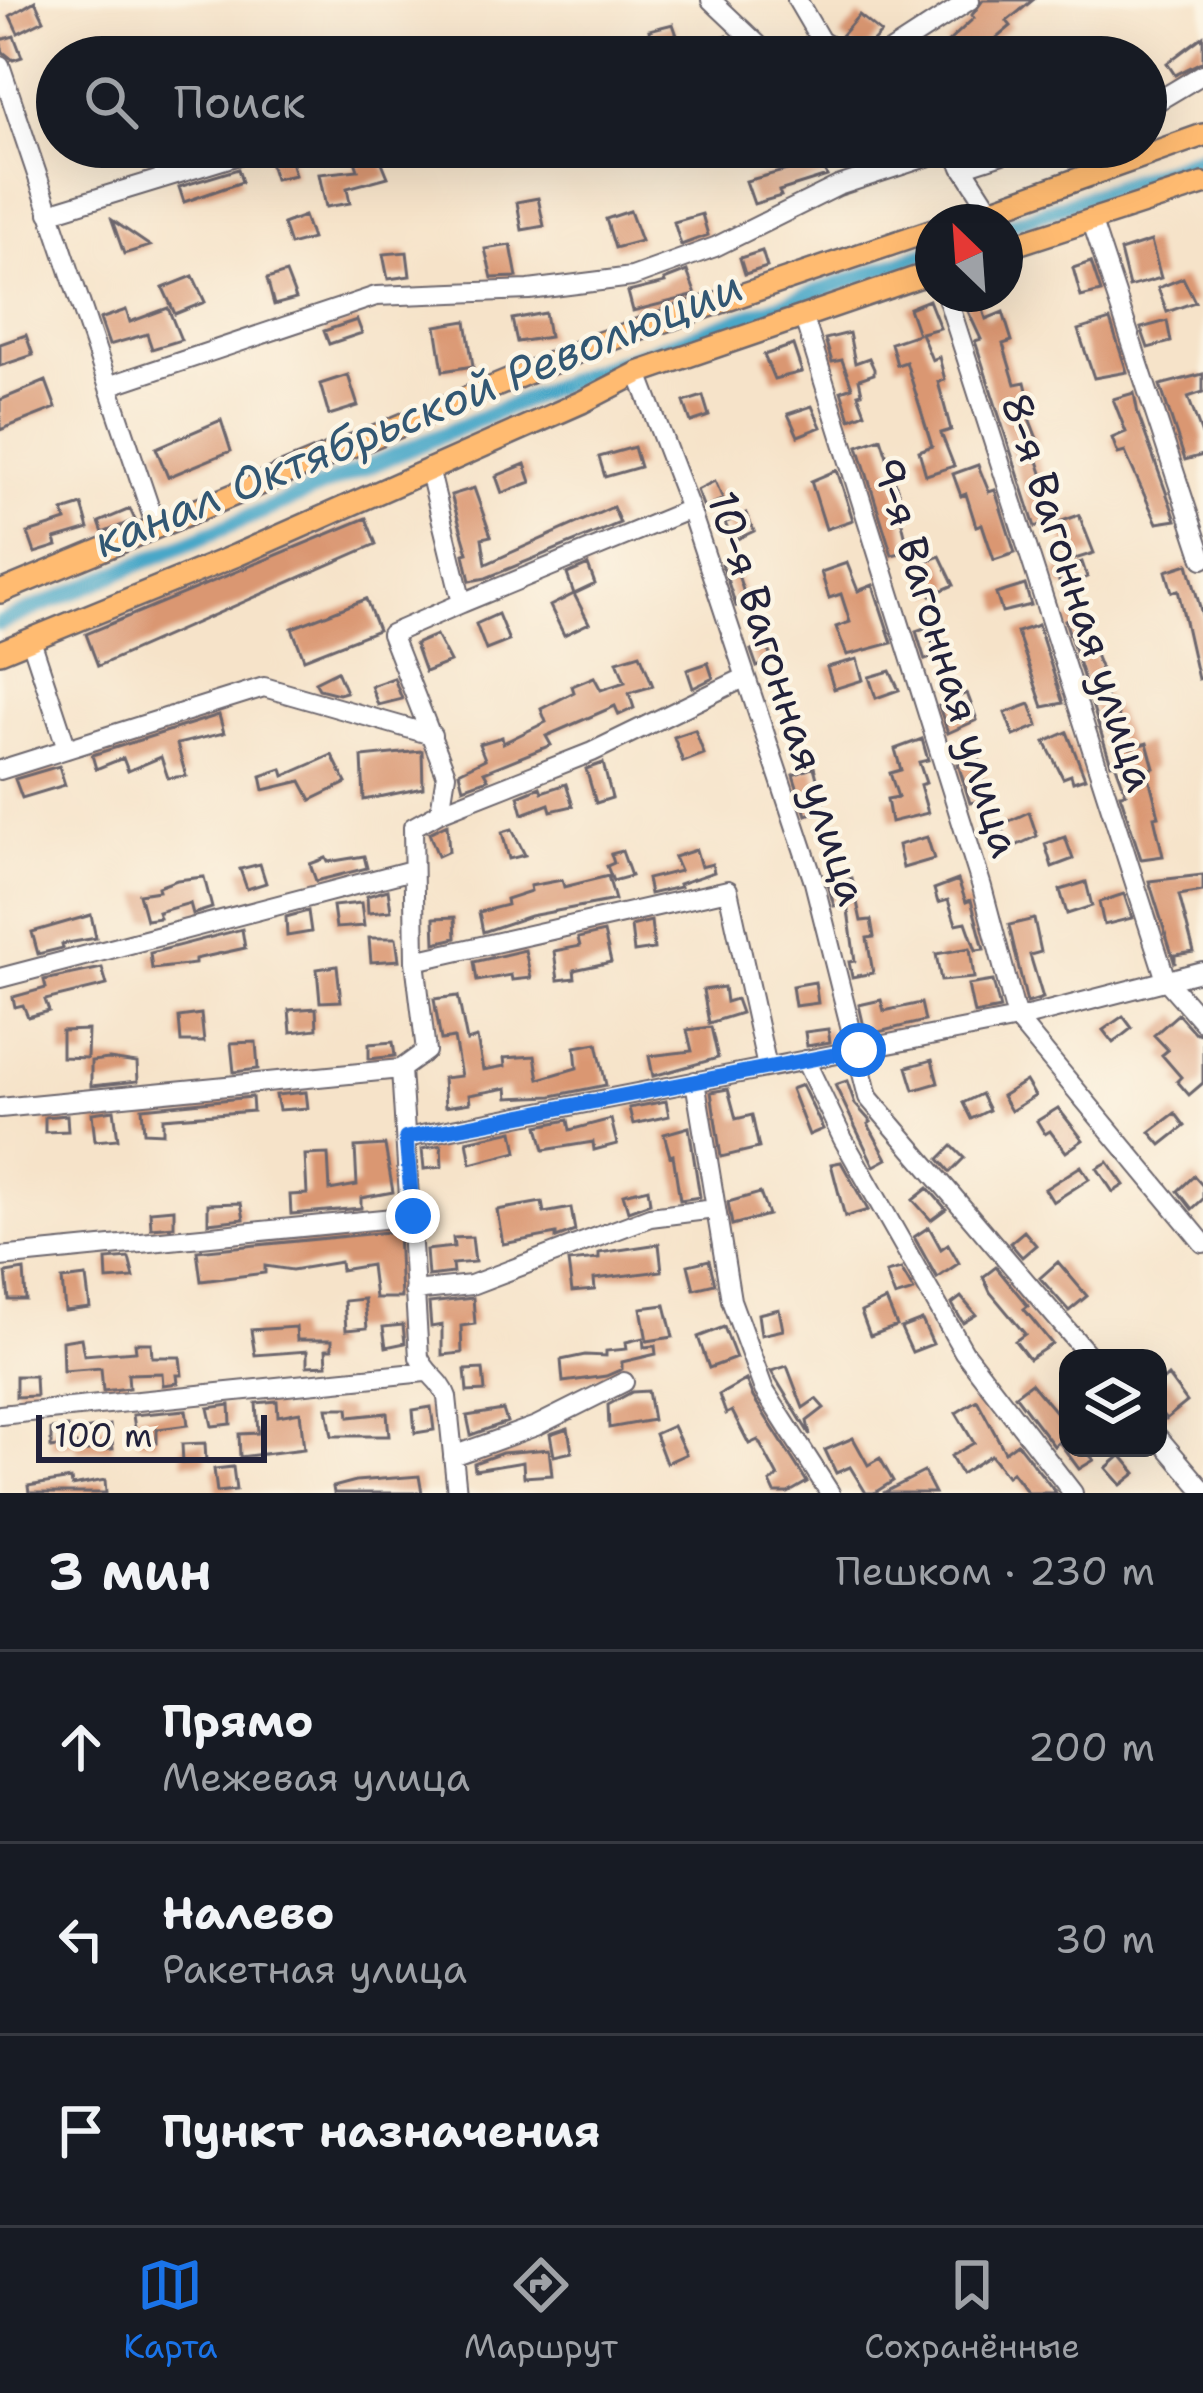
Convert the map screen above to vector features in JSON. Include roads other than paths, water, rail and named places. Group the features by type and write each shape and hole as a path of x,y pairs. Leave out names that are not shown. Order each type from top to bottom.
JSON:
{"main road":[{"path":"1167,148 1203,135"},
{"path":"1011,204 1111,168"},
{"path":"1023,242 1203,184"},
{"path":"0,592 597,344 915,236"},
{"path":"0,652 237,555 582,403 638,373 915,278"}],"street":[{"path":"711,0 749,36"},
{"path":"797,0 818,36"},
{"path":"914,36 970,0"},
{"path":"0,65 156,527"},
{"path":"1167,95 1203,74"},
{"path":"49,213 196,168"},
{"path":"111,385 376,296 530,290 632,277 715,247 838,187 893,168"},
{"path":"963,168 986,204"},
{"path":"1091,219 1203,559"},
{"name":"8-я Вагонная улица","path":"952,312 1166,980"},
{"name":"9-я Вагонная улица","path":"804,318 982,887 1017,1019"},
{"name":"10-я Вагонная улица","path":"638,373 690,509 814,882 868,1097 1083,1349"},
{"path":"429,468 462,603"},
{"path":"440,812 446,774 391,634 690,509"},
{"path":"31,640 67,748"},
{"path":"0,1108 401,1069 426,1051 415,961 413,826 592,752 744,678"},
{"path":"0,770 264,687 432,735"},
{"path":"0,979 412,870"},
{"path":"415,961 728,890 767,1067"},
{"path":"406,1138 1017,1019 1203,971"},
{"path":"1166,980 1203,1022"},
{"path":"1017,1019 1203,1243"},
{"path":"806,1060 843,1139 964,1352 1073,1493"},
{"path":"401,1069 419,1358 425,1372 442,1383 457,1493"},
{"path":"695,1081 731,1300 764,1390 830,1493"},
{"path":"413,1291 471,1285 650,1217 715,1209"},
{"path":"0,1257 413,1216"},
{"path":"0,1415 425,1372"},
{"path":"453,1456 536,1426 624,1382"},
{"path":"1167,1448 1203,1490"}],"waterway":[{"name":"канал Октябрьской Революции","path":"1023,220 1203,156"},
{"name":"канал Октябрьской Революции","path":"0,623 590,372 915,257"}]}
